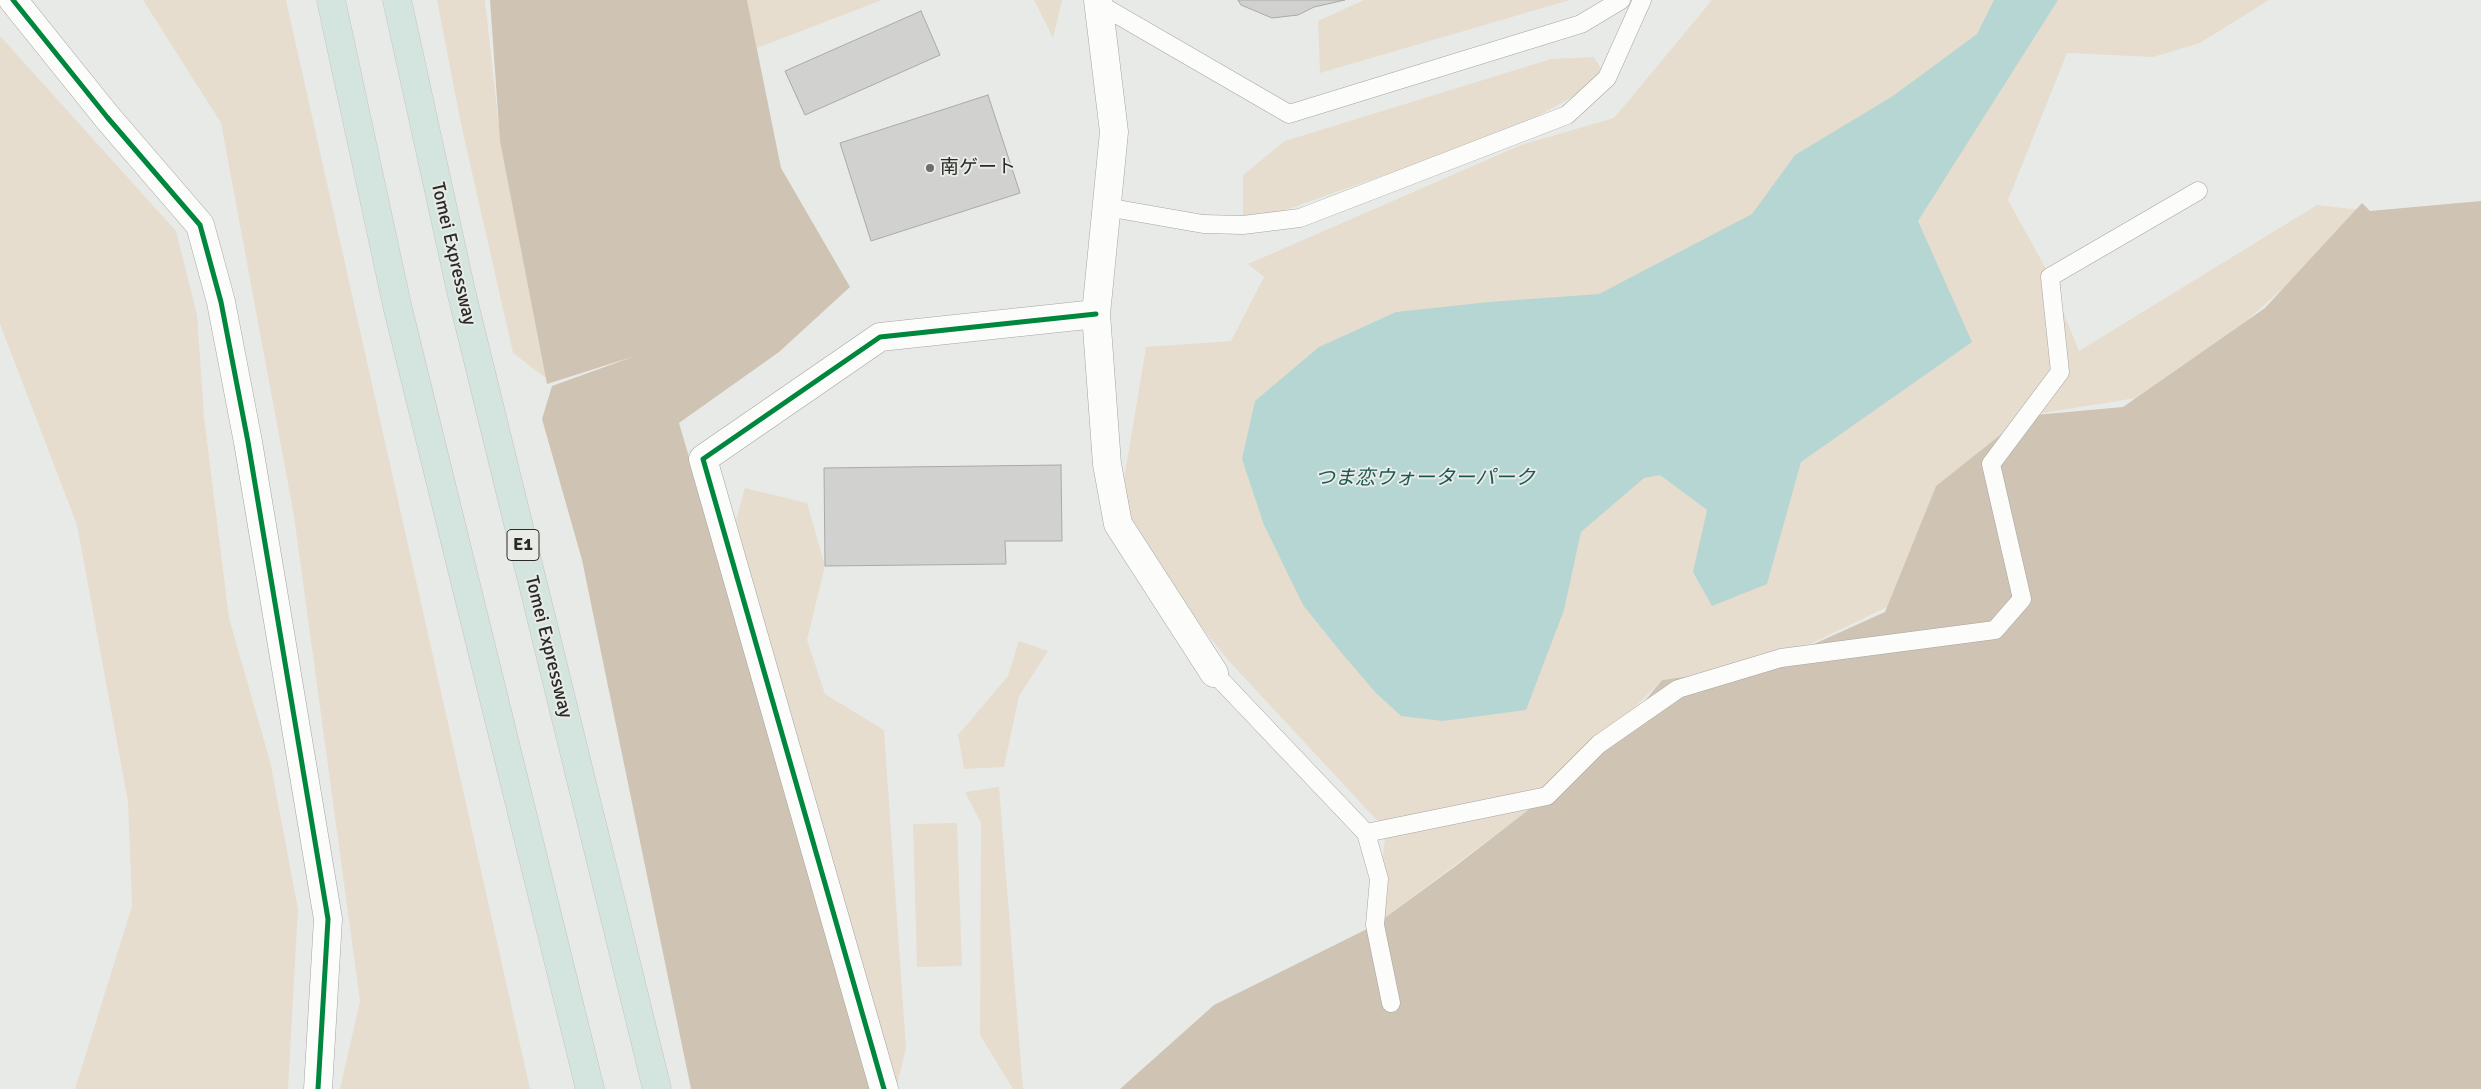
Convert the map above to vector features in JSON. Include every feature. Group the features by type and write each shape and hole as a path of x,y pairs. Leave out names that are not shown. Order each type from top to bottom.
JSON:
{"highway":[{"path":"331,0 400,314 590,1089"},
{"name":"Tomei Expressway","path":"397,0 463,300 656,1089"}],"street":[{"path":"13,0 107,118 200,225 221,302 248,442 328,919 318,1089"},
{"path":"1098,2 1114,132 1096,314 1108,464 1118,524 1214,673"},
{"path":"884,1089 703,459 880,337 1096,314"}],"lane":[{"path":"1098,2 1288,114 1581,24 1622,0"},
{"path":"1106,207 1203,224 1243,225 1300,218 1566,115 1607,78 1642,0"},
{"path":"1366,833 1547,796 1599,744 1678,689 1781,658 1995,630 2022,599 1991,464 2060,372 2050,278 2198,190"},
{"path":"1214,673 1366,833 1379,880 1375,924 1391,1003"}],"shaded area":[{"path":"143,0 286,0 530,1089 340,1089 360,1001 294,516 221,123"},
{"path":"437,0 485,0 500,137 547,379 513,353 461,124"},
{"path":"490,0 747,0 781,168 850,287 779,352 679,423 875,1089 691,1089 582,560 542,419 552,386 635,356 547,384 500,141"},
{"path":"747,0 882,0 757,48"},
{"path":"1034,0 1062,0 1053,38"},
{"path":"1364,0 1570,0 1320,73 1318,21"},
{"path":"1712,0 2269,0 2200,43 2153,57 2067,53 2008,200 2045,267 2079,351 2317,205 2370,211 2246,321 2136,398 2024,416 1936,486 1887,607 1765,666 1662,680 1547,796 1375,925 1386,830 1228,660 1117,521 1146,347 1231,341 1264,277 1248,264 1521,145 1614,118"},
{"path":"0,36 176,231 197,315 204,416 229,618 270,761 298,909 288,1089 75,1089 132,906 128,802 77,525 0,324"},
{"path":"1594,57 1607,78 1490,142 1376,178 1243,225 1243,175 1285,141 1551,59"},
{"path":"2481,201 2481,1089 1120,1089 1214,1005 1375,925 1457,865 1602,753 1662,680 1765,666 1885,612 1936,486 2024,416 2123,407 2265,308 2362,203 2370,211"},
{"path":"745,488 807,503 825,566 807,640 825,694 884,730 906,1048 896,1089 884,1089 736,520"},
{"path":"1019,641 1048,651 1019,696 1004,767 964,769 958,735 1008,676"},
{"path":"999,787 1023,1089 1013,1089 980,1035 981,823 965,792"},
{"path":"957,823 962,966 917,967 913,824"}],"water":[{"name":"つま恋ウォーターパーク","path":"1994,0 2058,0 1918,221 1972,342 1801,462 1767,584 1712,606 1693,572 1707,510 1660,475 1644,478 1581,532 1564,610 1526,710 1443,721 1401,716 1375,692 1303,605 1264,525 1242,459 1255,401 1319,347 1396,312 1489,302 1599,294 1752,214 1795,155 1893,96 1977,34"}],"building":[{"path":"1238,0 1345,0 1314,7 1298,15 1272,18 1241,5"},
{"path":"921,11 940,55 805,115 785,71"},
{"name":"南ゲート","path":"988,95 1020,193 871,241 840,143"},
{"path":"1061,465 1062,541 1005,541 1006,564 825,566 824,468"}],"cycle path":[{"path":"13,0 107,117 200,225 221,302 248,442 328,919 318,1089"},
{"path":"884,1089 703,459 880,337 1096,314"}],"place":[{"name":"南ゲート","path":"930,168"}]}
